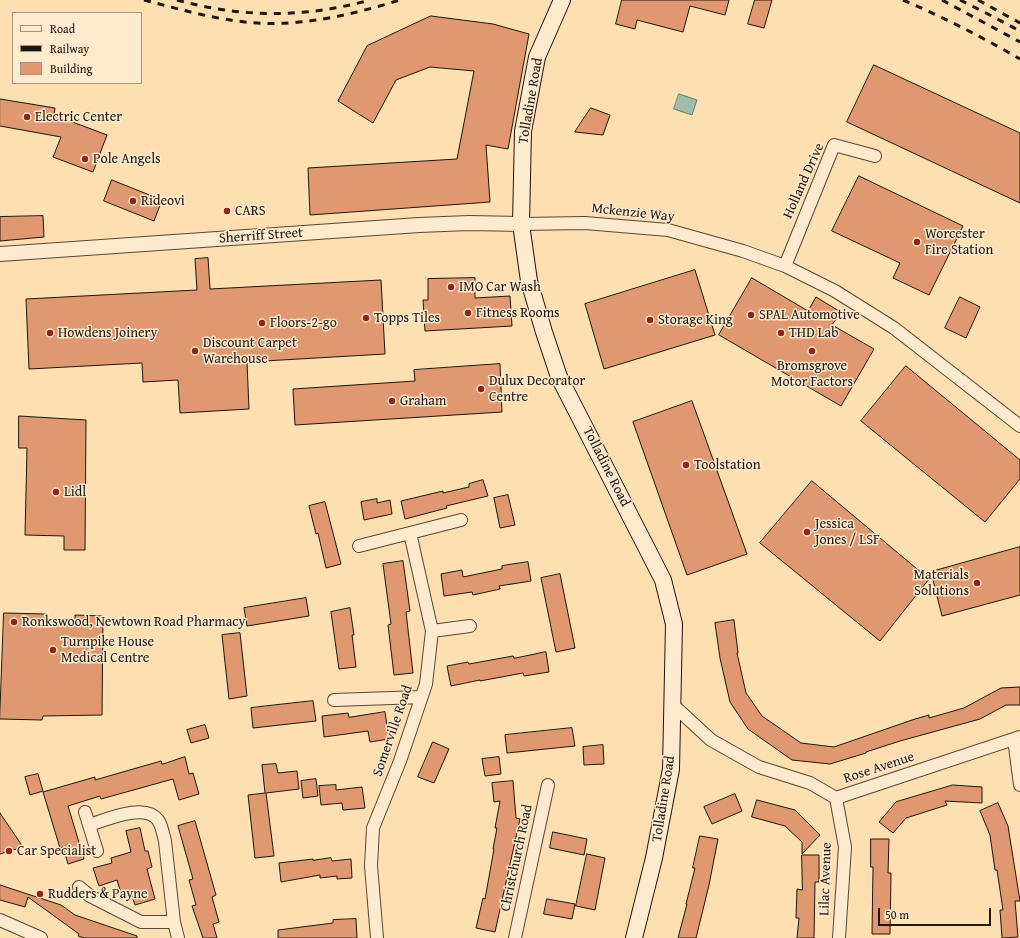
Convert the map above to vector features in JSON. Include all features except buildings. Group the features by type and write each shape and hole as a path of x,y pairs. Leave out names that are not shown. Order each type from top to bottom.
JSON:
{"main road":[{"name":"Tolladine Road","path":"562,0 537,57 523,131 521,224 529,281 559,377 664,580 674,624 671,769 654,858 634,938"}],"street":[{"name":"Holland Drive","path":"785,266 834,144 875,156"},
{"name":"Sherriff Street","path":"0,254 419,225 469,223 521,224"},
{"name":"Mckenzie Way","path":"521,224 585,223 668,230 743,251 785,266 835,291 894,328 1020,426"},
{"path":"360,546 460,520"},
{"name":"Somerville Road","path":"377,938 371,866 373,828 400,761 426,684 432,631 410,533"},
{"path":"432,631 470,626"},
{"path":"334,700 421,697"},
{"name":"Rose Avenue","path":"673,705 711,740 759,768 810,783 836,798 1017,738"},
{"path":"1017,738 1020,785"},
{"name":"Christchurch Road","path":"515,938 548,785"},
{"name":"Lilac Avenue","path":"836,798 844,847 838,938"},
{"path":"85,812 97,851"},
{"path":"89,825 133,812 146,813 157,819 162,828 165,841 174,922 178,938"},
{"path":"79,887 90,896 141,922 174,922"},
{"path":"0,920 42,938"}],"shaded area":[{"path":"679,94 697,100 692,115 674,109"}],"railway":[{"path":"144,0 190,12 237,21 258,23 320,20 400,0"},
{"path":"177,0 225,10 274,14 322,10 370,0"},
{"path":"903,0 933,13 1020,59"},
{"path":"942,0 1020,42"},
{"path":"960,0 1020,31"},
{"path":"978,0 1020,23"}],"place":[{"name":"Electric Center","path":"27,117"},
{"name":"Pole Angels","path":"85,159"},
{"name":"Rideovi","path":"133,201"},
{"name":"CARS","path":"227,211"},
{"name":"Worcester Fire Station","path":"917,242"},
{"name":"IMO Car Wash","path":"451,287"},
{"name":"Fitness Rooms","path":"468,313"},
{"name":"SPAL Automotive","path":"751,315"},
{"name":"Topps Tiles","path":"366,318"},
{"name":"Storage King","path":"650,320"},
{"name":"Floors-2-go","path":"262,323"},
{"name":"Howdens Joinery","path":"50,333"},
{"name":"THD Lab","path":"781,333"},
{"name":"Discount Carpet Warehouse","path":"195,351"},
{"name":"Bromsgrove Motor Factors","path":"812,351"},
{"name":"Dulux Decorator Centre","path":"481,389"},
{"name":"Graham","path":"392,401"},
{"name":"Toolstation","path":"686,465"},
{"name":"Lidl","path":"56,492"},
{"name":"Jessica Jones / LSF","path":"807,532"},
{"name":"Materials Solutions","path":"977,583"},
{"name":"Ronkswood, Newtown Road Pharmacy","path":"14,622"},
{"name":"Turnpike House Medical Centre","path":"53,650"},
{"name":"Car Specialist","path":"9,851"},
{"name":"Rudders & Payne","path":"40,894"}]}
